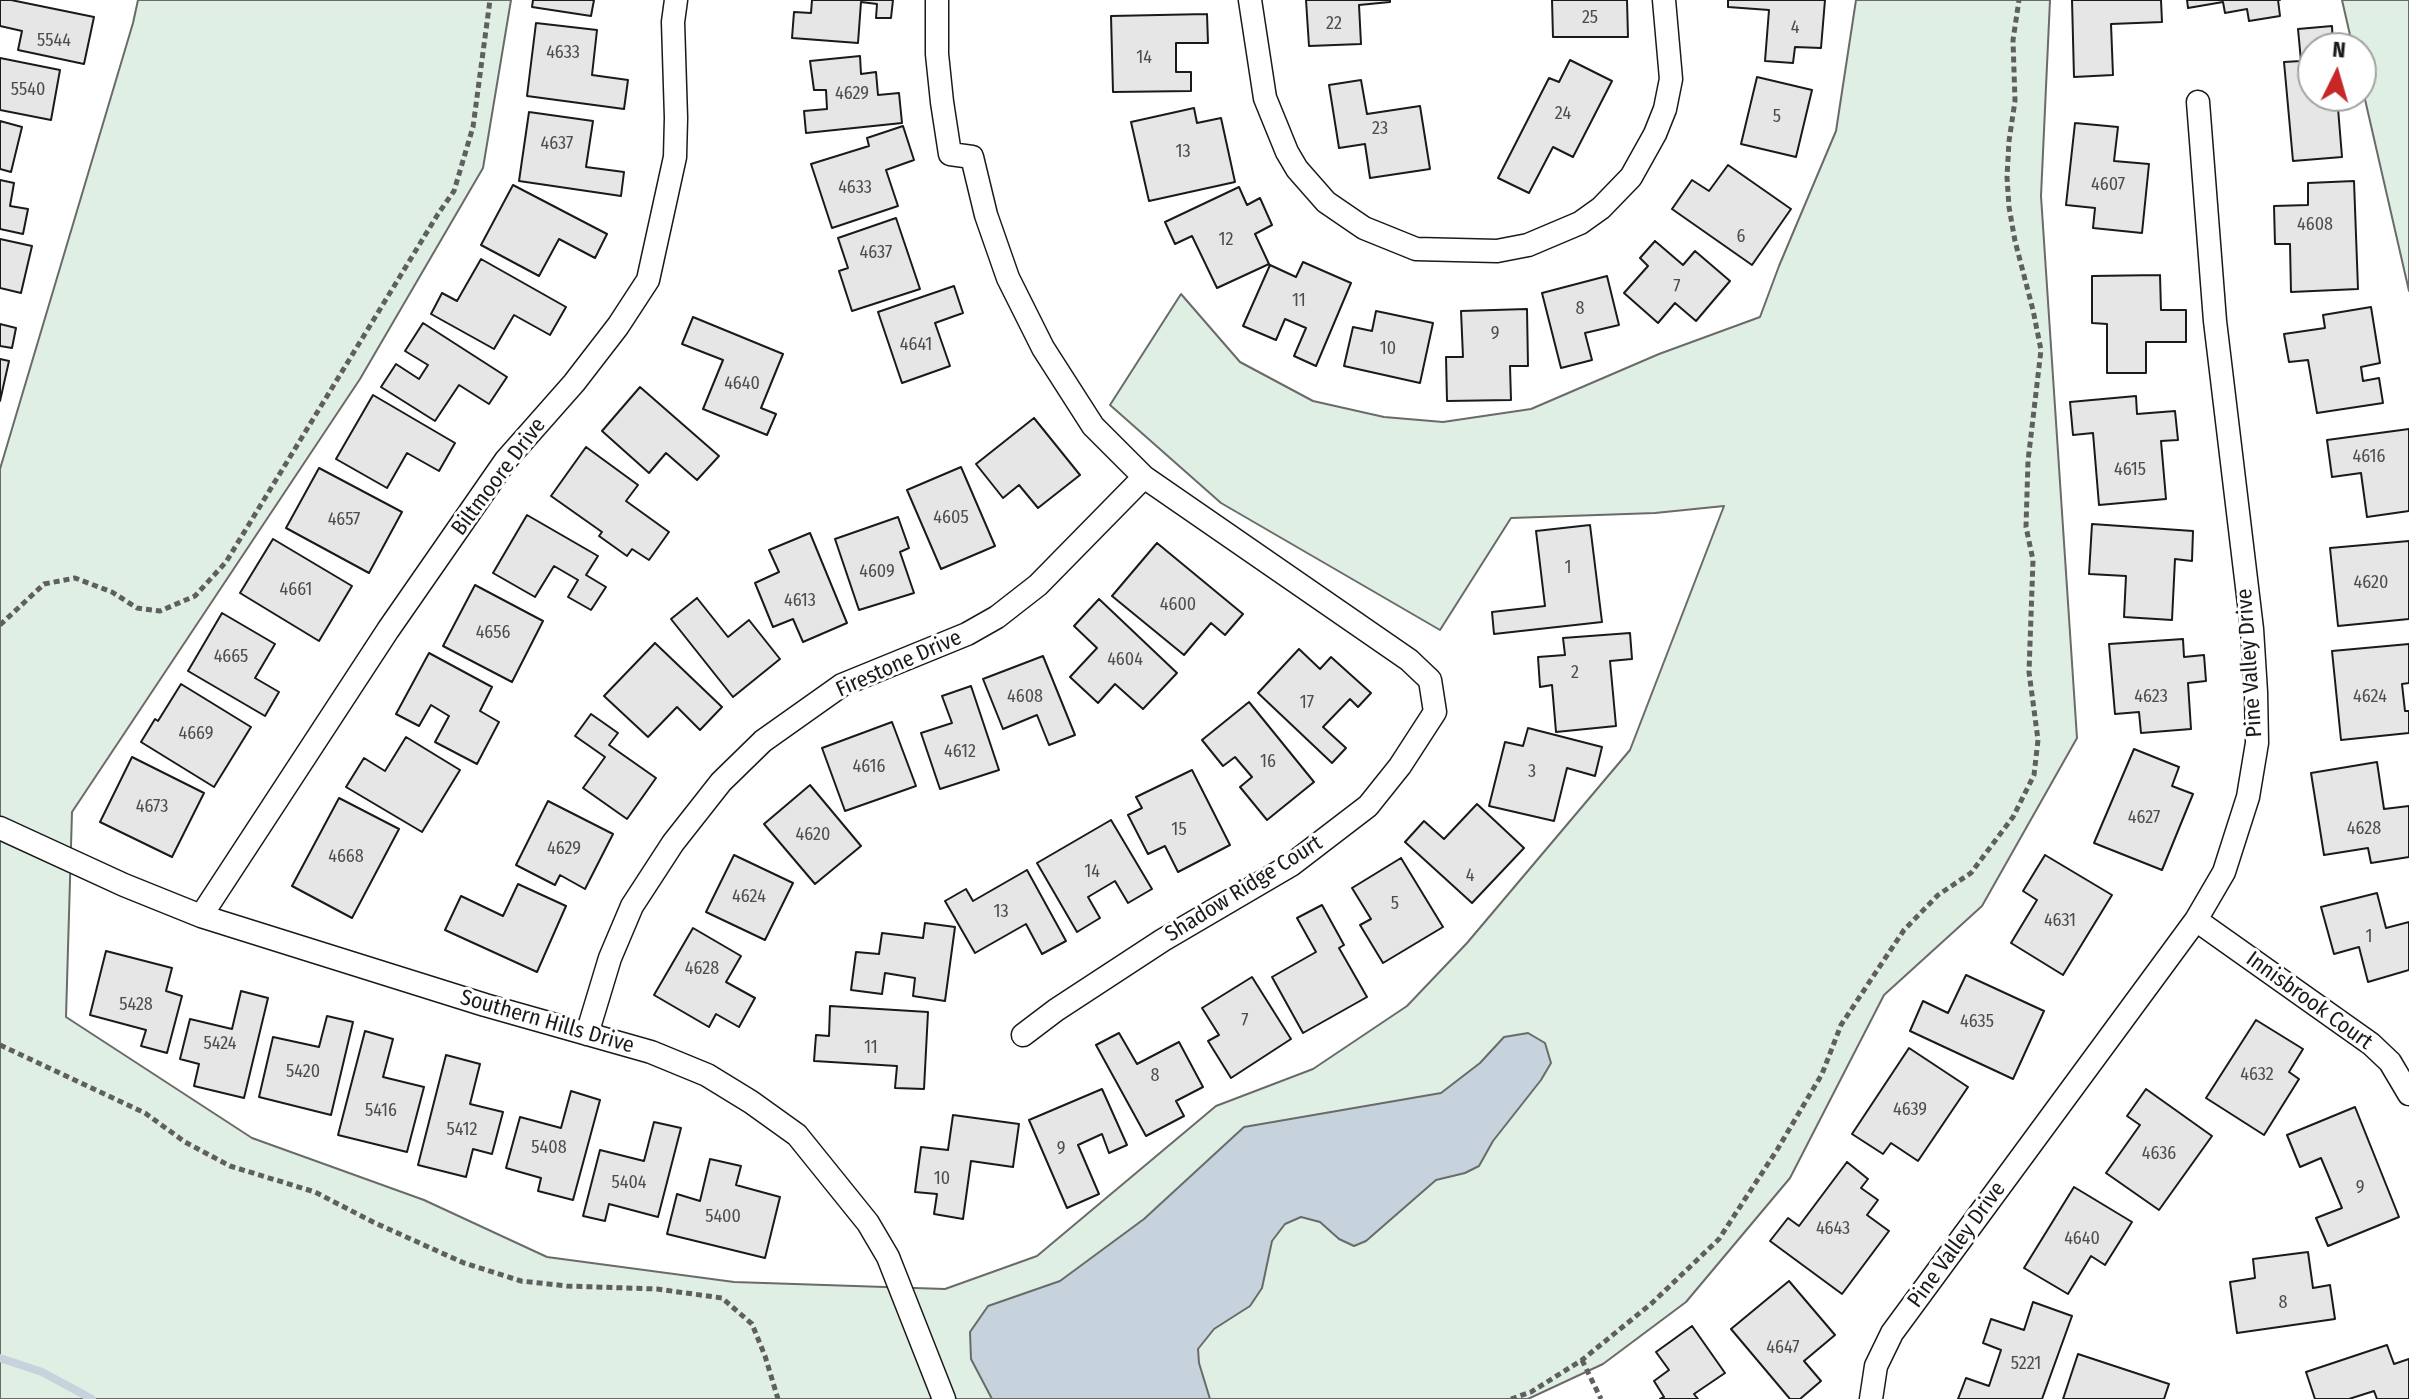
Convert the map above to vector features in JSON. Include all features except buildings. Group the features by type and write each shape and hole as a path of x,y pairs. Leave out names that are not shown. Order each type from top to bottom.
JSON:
{"street":[{"name":"Biltmoore Drive","path":"201,916 388,630 497,473 574,383 618,326 648,280 675,157 673,22 676,0"},
{"name":"Shadow Ridge Court","path":"937,0 937,54 950,154 972,157 986,215 1008,278 1043,348 1093,426 1144,477 1409,660 1430,680 1435,712 1421,737 1368,806 1291,865 1163,940 1023,1035"},
{"path":"1250,0 1265,98 1287,152 1297,169 1326,202 1364,228 1416,249 1497,251 1528,245 1580,223 1601,208 1631,177 1655,134 1665,109 1671,79 1664,0"},
{"name":"Pine Valley Drive","path":"1871,1399 1876,1366 1892,1333 2196,920 2224,872 2248,797 2257,743 2252,629 2215,321 2198,102"},
{"name":"Firestone Drive","path":"587,1034 610,958 632,906 673,843 721,782 763,741 842,685 967,634 997,617 1038,585 1144,477"},
{"name":"Southern Hills Drive","path":"0,828 124,885 201,916 485,1005 651,1052 707,1075 797,1135 850,1199 888,1257 944,1399"},
{"name":"Innisbrook Court","path":"2196,920 2371,1044 2390,1062 2409,1094"}],"path":[{"path":"0,625 44,584 75,578 112,592 137,608 160,611 195,596 226,562 454,191 473,127 490,0"},
{"path":"1511,1399 1531,1392 1582,1360 1652,1303 1719,1239 1822,1074 1841,1025 1904,930 1938,895 1971,873 2013,817 2034,775 2038,740 2029,672 2033,560 2026,527 2028,461 2041,350 2015,241 2007,177 2015,101 2013,40 2019,0"},
{"path":"0,1045 145,1113 185,1142 230,1166 315,1192 464,1263 521,1281 657,1289 722,1298 752,1324 778,1399"},
{"path":"1582,1360 1601,1399"}],"green space":[{"path":"138,0 511,0 483,168 360,379 72,812 66,1017 252,1138 424,1200 547,1257 734,1282 945,1289 1037,1256 1216,1106 1313,1069 1407,1006 1467,943 1630,750 1724,506 1655,513 1511,518 1440,630 1221,503 1110,405 1181,294 1240,362 1313,401 1384,417 1443,422 1531,409 1659,354 1760,317 1836,131 1856,0 2050,0 2041,196 2077,738 1982,906 1884,995 1790,1178 1686,1302 1603,1364 1528,1399 0,1399 0,469"},
{"path":"2342,0 2409,0 2409,291 2368,112 2377,112 2377,32 2349,32"}],"shaded area":[{"path":"1528,1033 1545,1043 1551,1063 1493,1141 1479,1166 1436,1180 1366,1241 1354,1246 1339,1239 1320,1222 1301,1217 1285,1224 1272,1241 1262,1288 1250,1306 1214,1329 1198,1349 1210,1399 992,1399 971,1359 970,1332 988,1306 1060,1281 1144,1219 1244,1127 1441,1093 1480,1063 1504,1037"}],"waterway":[{"path":"0,1358 42,1372 92,1399"}]}
